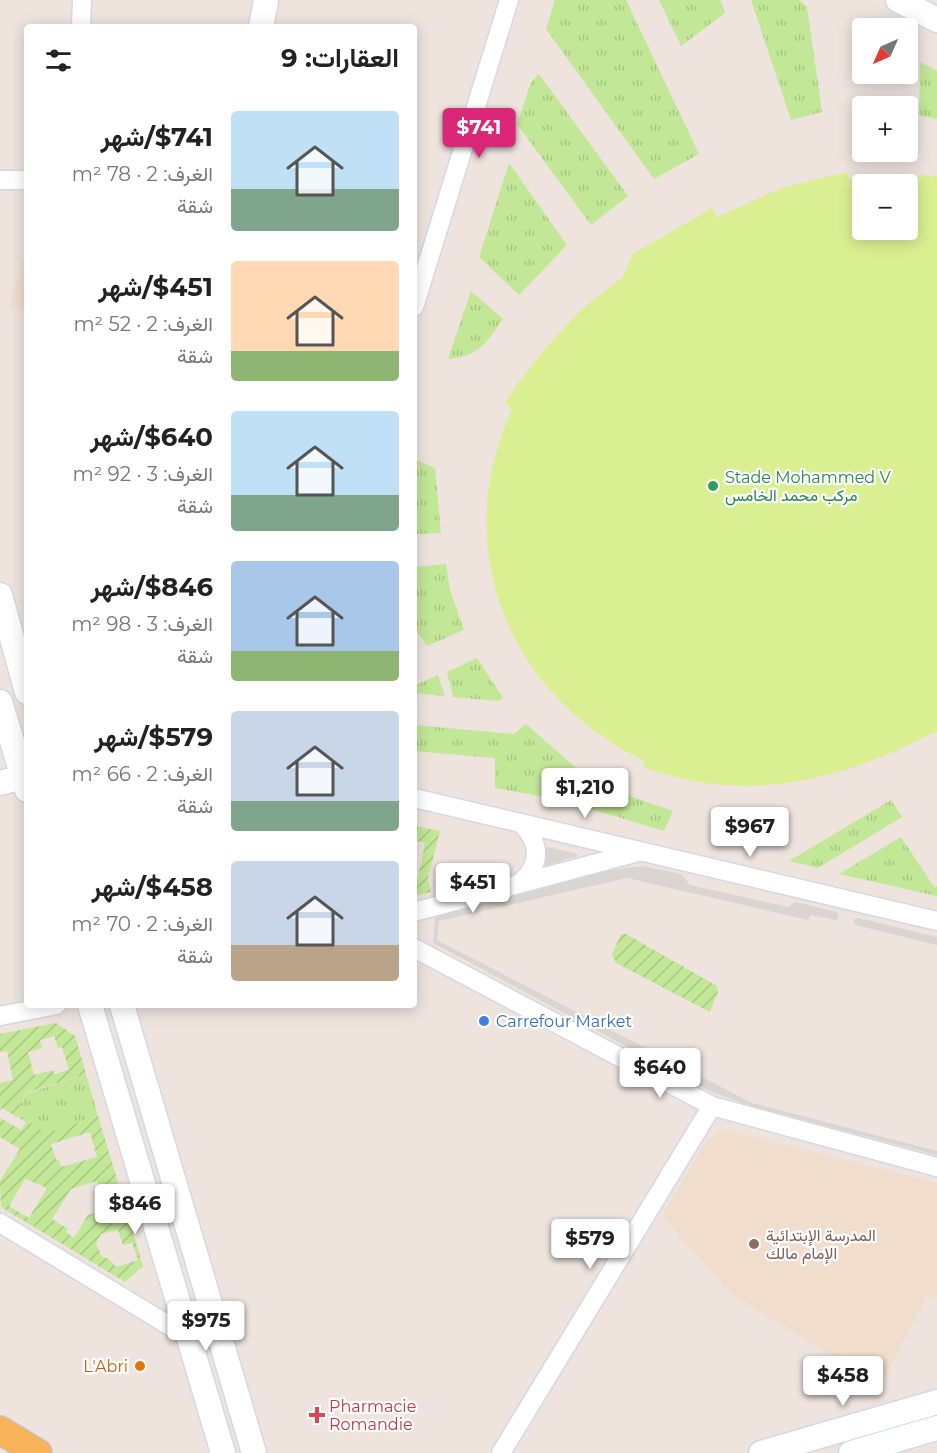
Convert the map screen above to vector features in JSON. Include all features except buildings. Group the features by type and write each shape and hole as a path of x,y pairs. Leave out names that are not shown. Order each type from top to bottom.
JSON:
{"main road":[{"path":"262,24 266,0"},
{"path":"898,0 937,20"},
{"path":"0,595 24,681"},
{"path":"0,702 19,782"},
{"path":"91,1008 223,1453"},
{"path":"123,1008 254,1453"},
{"path":"762,1453 937,1402"},
{"path":"851,1453 937,1428"},
{"path":"0,1430 39,1453"}],"street":[{"path":"81,24 82,0"},
{"path":"417,297 509,0"},
{"path":"0,180 24,180"},
{"path":"417,799 937,921"},
{"path":"521,823 530,834 537,852 534,869 521,882"},
{"path":"417,911 641,851"},
{"path":"417,950 712,1106 937,1167"},
{"path":"0,1016 41,1008"},
{"path":"501,1453 712,1106"},
{"path":"0,1223 188,1337 218,1331"}],"shaded area":[{"path":"24,257 24,311 10,306"},
{"path":"543,846 577,854 578,856 545,866"},
{"path":"643,866 681,874 690,885 788,907 795,902 837,912 839,917 835,920 811,915 808,920 627,878 439,921 437,940 752,1103 937,1151 937,1155 751,1106 712,1092 433,943 435,917 610,870"},
{"path":"858,918 937,937 937,945 855,925 853,920"},
{"path":"722,1131 731,1131 937,1183 937,1297 936,1300 927,1296 881,1385 732,1295 662,1216 706,1141"}],"green space":[{"path":"555,0 626,0 699,154 654,179 546,29"},
{"path":"659,0 720,0 725,13 681,46"},
{"path":"751,0 799,0 807,7 822,112 791,120"},
{"path":"920,62 937,71 937,119 919,115"},
{"path":"539,74 628,196 591,225 517,124 531,82"},
{"path":"509,163 567,245 519,295 479,257"},
{"name":"Stade Mohammed V مركب محمد الخامس","path":"846,172 849,179 852,179 852,240 918,240 918,175 937,176 937,731 866,763 830,774 793,782 757,786 719,785 682,779 643,767 645,761 598,733 558,698 526,658 504,613 490,565 487,514 494,462 512,409 505,403 517,384 550,343 583,308 622,278 633,254 712,208 717,217 782,188"},
{"path":"471,291 503,319 475,352 448,359"},
{"path":"417,460 435,468 441,533 417,534"},
{"path":"446,564 450,590 464,630 427,646 417,632 417,567"},
{"path":"477,658 503,698 498,701 453,697 447,672"},
{"path":"438,675 445,696 417,693 417,685"},
{"path":"526,724 576,768 557,799 495,788 495,758 417,751 417,725 514,734"},
{"path":"600,786 673,811 664,831 591,809"},
{"path":"891,800 902,817 818,868 789,861"},
{"path":"417,827 440,831 428,878 431,892 417,895 417,877 425,843 417,841"},
{"path":"901,837 934,887 937,886 937,896 839,874"},
{"path":"621,934 626,934 717,986 718,992 710,1012 616,963 612,954"},
{"path":"56,1023 75,1036 86,1074 25,1093 17,1113 46,1133 98,1116 143,1266 125,1282 1,1207 0,1181 20,1149 0,1137 0,1118 21,1130 26,1122 2,1108 0,1110 0,1083 13,1080 7,1051 0,1052 0,1034","holes":["54,1036 58,1048 62,1047 69,1070 54,1074 53,1070 34,1075 28,1052 42,1048 40,1040","90,1132 97,1157 61,1167 51,1144","25,1179 47,1188 29,1218 9,1206","97,1181 106,1210 88,1215 74,1238 66,1232 68,1229 52,1219 71,1189","118,1230 123,1245 132,1243 138,1260 116,1267 109,1259 101,1256 96,1243 101,1234"]},
{"path":"86,1074 98,1116 46,1133 17,1113 25,1094"}],"place":[{"name":"Stade Mohammed V مركب محمد الخامس","path":"713,486"},
{"name":"Carrefour Market","path":"484,1021"},
{"name":"المدرسة الإبتدائية الإمام مالك","path":"754,1244"},
{"name":"L'Abri","path":"140,1366"},
{"name":"Pharmacie Romandie","path":"317,1415"}]}
